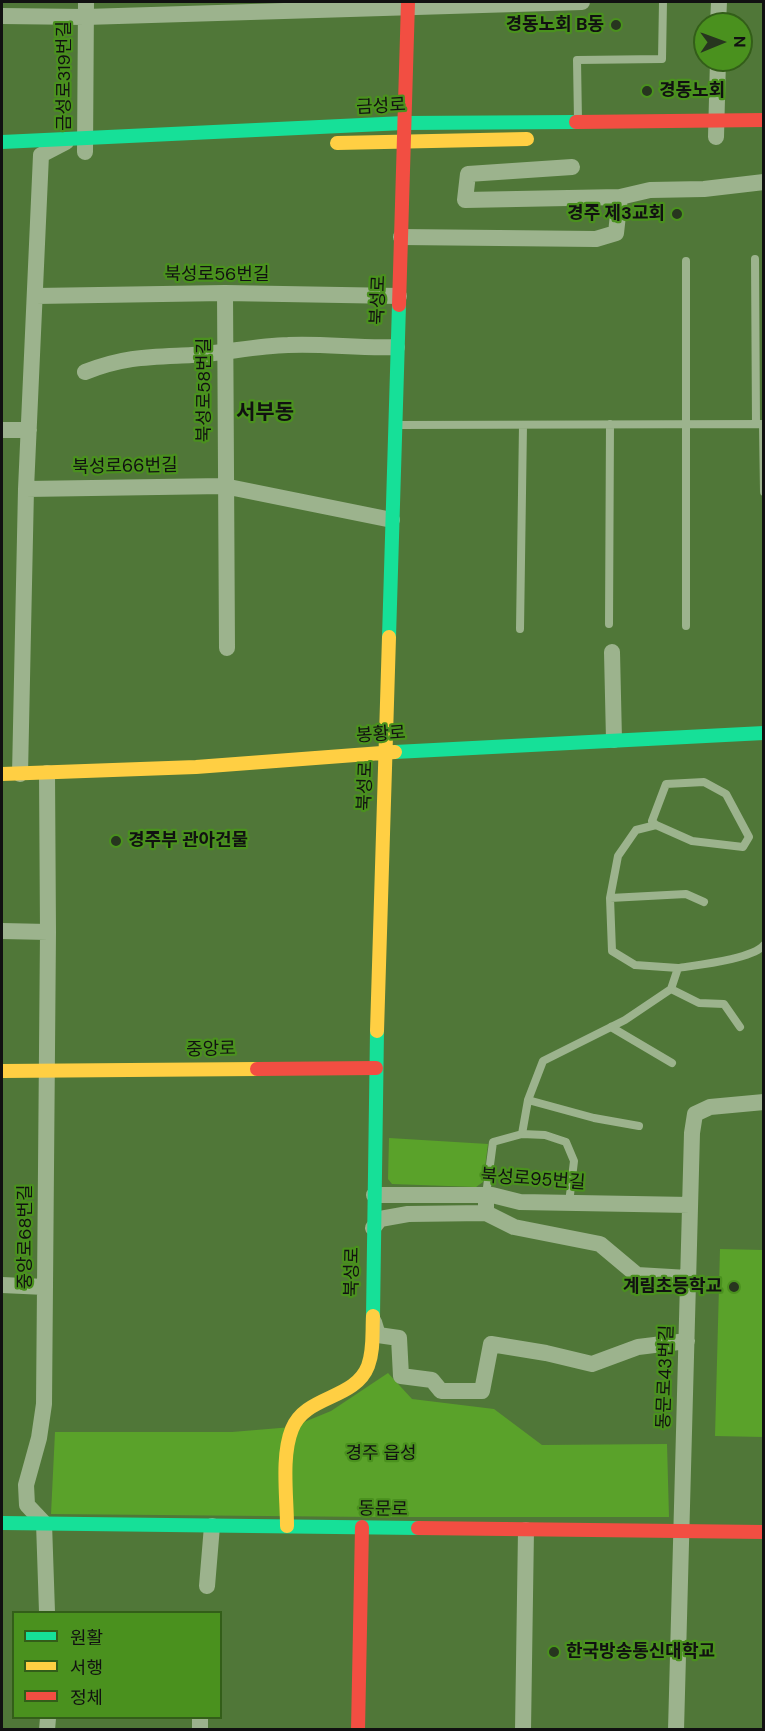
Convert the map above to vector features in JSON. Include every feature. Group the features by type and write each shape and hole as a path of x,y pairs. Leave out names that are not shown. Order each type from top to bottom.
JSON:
{"street":[{"path":"2,16 85,9 582,2"},
{"name":"북성로","path":"287,1526 288,1448 292,1427 305,1410 353,1386 363,1378 370,1367 376,1068 408,4"},
{"name":"금성로319번길","path":"80,144 85,9"},
{"path":"717,133 718,72"},
{"name":"금성로","path":"2,141 80,144 404,123 578,123 717,133 764,120"},
{"name":"금성로","path":"321,143 542,139"},
{"path":"20,774 26,489 36,296 36,155 80,144"},
{"name":"금성로","path":"80,144 108,151"},
{"path":"572,167 468,174 465,200 620,197 650,190 704,189 764,182"},
{"path":"401,237 596,238 616,233 620,197"},
{"name":"북성로56번길","path":"36,296 225,293 399,296"},
{"name":"북성로58번길","path":"224,486 225,293"},
{"path":"85,372 131,358 224,353 289,345 398,347"},
{"path":"2,430 29,430"},
{"path":"224,486 226,648"},
{"name":"북성로66번길","path":"26,489 224,486 392,520"},
{"path":"612,652 614,740"},
{"name":"봉황로","path":"2,774 196,767 387,752 764,733"},
{"path":"47,773 47,1071"},
{"path":"2,931 48,932"},
{"name":"중앙로","path":"2,1071 376,1068"},
{"name":"중앙로68번길","path":"44,1523 27,1505 26,1485 39,1438 44,1404 47,1071"},
{"name":"동문로43번길","path":"676,1730 692,1133 695,1114 710,1107 764,1102"},
{"name":"북성로95번길","path":"374,1195 486,1195 520,1202 690,1205"},
{"path":"486,1195 486,1213"},
{"path":"374,1228 380,1219 408,1214 486,1213 514,1227 600,1244 637,1275 688,1278"},
{"path":"2,1285 45,1287"},
{"path":"372,1316 378,1335 399,1338 401,1376 432,1380 441,1391 482,1391 491,1344 546,1353 592,1364 638,1347 687,1341"},
{"name":"동문로","path":"2,1523 764,1532"},
{"path":"44,1523 47,1611"},
{"path":"207,1586 213,1526"},
{"path":"358,1730 362,1527"},
{"path":"523,1730 525,1530"}],"lane":[{"path":"578,123 577,60 662,58 663,2"},
{"path":"755,259 764,492"},
{"path":"686,261 686,626"},
{"path":"609,624 610,424"},
{"path":"395,425 761,424"},
{"path":"520,629 523,425"},
{"path":"656,825 652,820 666,784 704,782 726,794 749,837 743,848 692,841 656,825 636,830 618,856 610,898 612,951 635,965 678,968 720,962 762,950"},
{"path":"610,898 686,894 704,902"},
{"path":"522,1134 528,1100 543,1061 626,1020 671,989 678,968"},
{"path":"671,989 699,1003 724,1004 740,1027"},
{"path":"611,1027 672,1064"},
{"path":"528,1100 594,1118 639,1126"},
{"path":"486,1195 493,1142 522,1134 545,1135 566,1142 574,1161 569,1203"}],"green space":[{"path":"389,1138 488,1144 483,1182 476,1187 392,1184 388,1179"},
{"path":"720,1249 763,1250 763,1437 715,1436"},
{"name":"경주 읍성","path":"388,1373 412,1399 494,1409 542,1445 667,1444 669,1517 51,1514 55,1432 232,1432 292,1427 331,1411"}],"traffic: fast":[{"path":"2,142 404,123 576,122"},
{"path":"389,637 399,305"},
{"path":"395,752 764,733"},
{"path":"373,1316 377,1031"},
{"path":"2,1523 418,1528"}],"traffic: slow":[{"path":"337,143 527,139"},
{"path":"377,1031 389,637"},
{"path":"2,774 196,767 395,752"},
{"path":"2,1071 257,1069"},
{"path":"287,1526 285,1477 292,1429 298,1418 308,1410 342,1392 362,1377 371,1354 373,1316"}],"traffic: jam":[{"path":"399,305 408,2"},
{"path":"576,122 764,120"},
{"path":"257,1069 376,1068"},
{"path":"358,1730 362,1527"},
{"path":"418,1528 764,1532"}],"place":[{"name":"경동노회 B동","path":"616,25"},
{"name":"경동노회","path":"647,91"},
{"name":"경주 제3교회","path":"677,214"},
{"name":"경주부 관아건물","path":"116,841"},
{"name":"계림초등학교","path":"734,1287"},
{"name":"한국방송통신대학교","path":"554,1652"}],"district":[{"name":"서부동","path":"265,413"}]}
